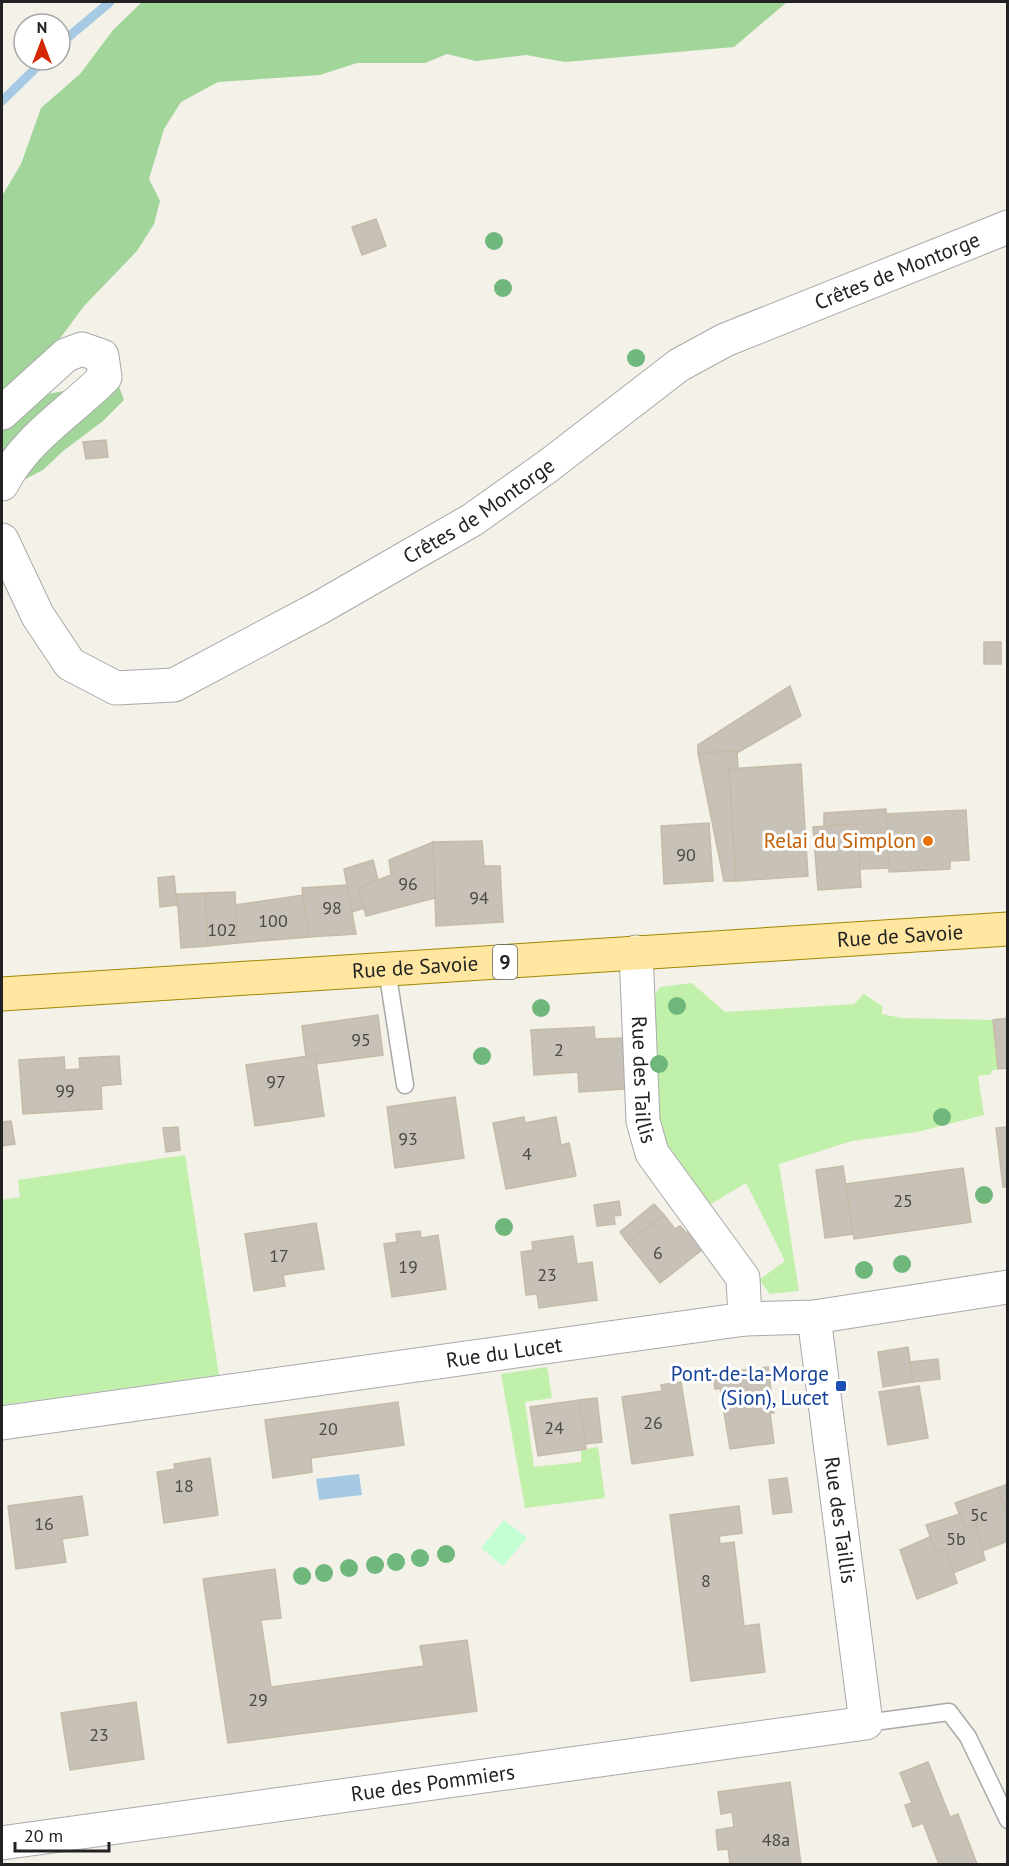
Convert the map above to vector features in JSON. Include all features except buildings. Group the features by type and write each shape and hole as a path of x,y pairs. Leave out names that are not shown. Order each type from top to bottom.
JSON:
{"main road":[{"name":"Rue de Savoie","path":"2,994 1008,929"}],"street":[{"name":"Crêtes de Montorge","path":"2,540 38,616 70,664 116,688 174,685 319,608 472,520 548,466 679,365 725,340 1008,228"},
{"path":"2,413 66,355 82,350 102,356 105,377 86,396 42,431 2,484"},
{"name":"Rue des Taillis","path":"636,952 643,1120 652,1153 743,1278 745,1319"},
{"name":"Rue du Lucet","path":"2,1423 745,1319 814,1317 1008,1287"},
{"name":"Rue des Taillis","path":"814,1317 866,1723"},
{"name":"Rue des Pommiers","path":"2,1843 866,1723"}],"lane":[{"path":"387,970 405,1085"},
{"path":"866,1723 949,1712 968,1737 1008,1821"}],"green space":[{"path":"142,2 787,2 734,47 565,62 526,55 476,61 447,54 425,63 357,63 320,75 218,82 181,102 164,129 149,179 160,201 154,224 137,251 84,306 61,337 2,399 2,196 21,164 41,108 80,74 113,30"},
{"path":"117,381 124,400 103,421 63,451 43,470 14,485 2,465 2,424 37,396"},
{"path":"692,983 725,1012 854,1004 864,994 882,1006 882,1014 901,1018 993,1020 998,1069 991,1071 991,1074 978,1076 984,1115 917,1132 852,1141 779,1164 799,1291 770,1294 759,1280 785,1261 746,1183 706,1207 658,1136 652,1008 655,994 660,987"},
{"path":"185,1155 219,1375 2,1405 2,1200 20,1197 18,1180"},
{"path":"547,1367 552,1398 525,1402 534,1467 581,1462 581,1450 598,1447 605,1498 525,1508 501,1374"},
{"path":"504,1520 527,1538 503,1566 481,1548"}],"water":[{"path":"359,1474 362,1495 319,1500 316,1479"}],"waterway":[{"path":"72,34 110,2"},
{"path":"2,101 32,72"}],"place":[{"name":"Relai du Simplon","path":"928,841"},
{"name":"Pont-de-la-Morge (Sion), Lucet","path":"841,1386"}]}
